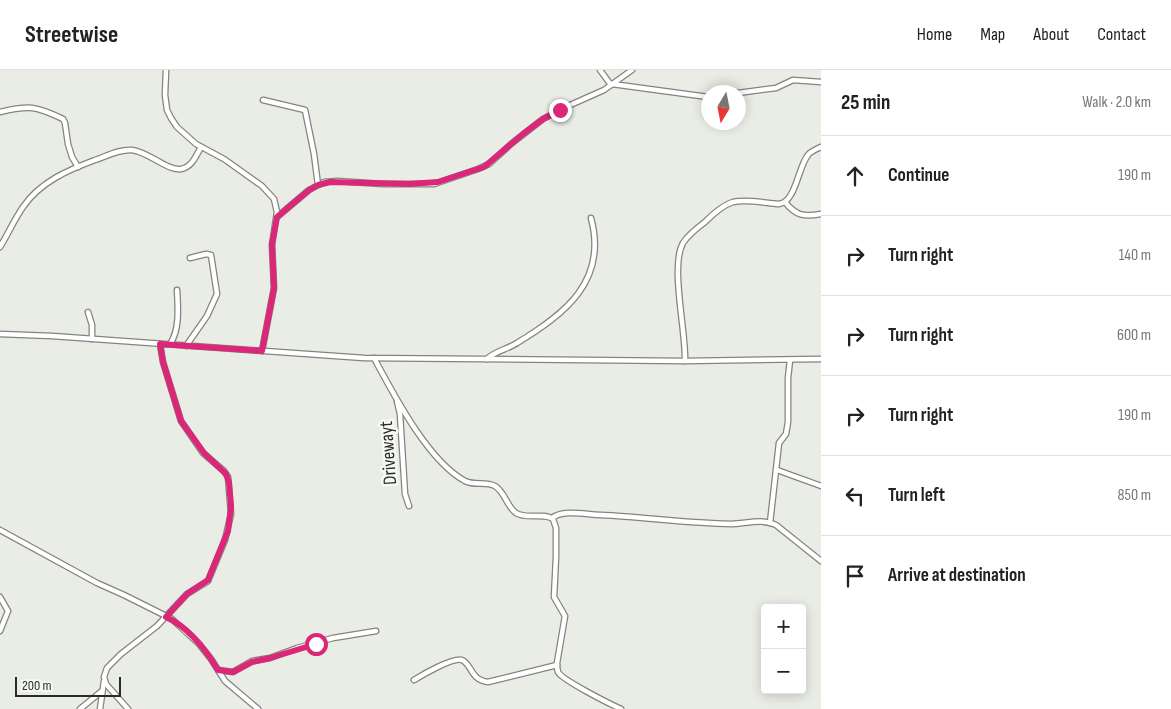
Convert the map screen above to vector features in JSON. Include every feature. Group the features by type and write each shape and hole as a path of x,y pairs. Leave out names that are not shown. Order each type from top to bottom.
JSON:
{"street":[{"path":"166,70 165,95 170,118 183,133 201,147 224,159 268,191 276,204 277,217 272,244 274,288 262,351"},
{"path":"600,70 612,85 701,96"},
{"path":"277,217 309,190 318,185 337,181 383,184 434,184 478,169 489,164 543,119 604,90 632,70"},
{"path":"746,92 776,88 793,80 821,82"},
{"path":"263,100 305,110 318,185"},
{"path":"0,112 28,107 45,111 63,119 66,125 70,151 78,166"},
{"path":"0,247 22,208 34,194 60,175 78,166 115,152 128,150 143,153 175,168 183,168 193,161 201,147"},
{"path":"685,361 684,332 678,281 681,250 684,242 700,225 733,202 779,204 785,202 790,196 807,156 821,147"},
{"path":"785,202 796,214 805,216 821,214"},
{"path":"487,360 491,355 508,349 548,323 586,285 592,267 595,238 591,218"},
{"path":"186,346 207,316 217,294 211,255 206,254 190,258"},
{"path":"170,344 173,340 178,313 178,290"},
{"path":"88,312 92,325 92,339"},
{"path":"0,334 13,333 374,358 685,361 821,359"},
{"path":"100,709 106,668 166,617 187,594 208,580 230,524 229,482 226,474 204,453 181,421 163,362 160,344"},
{"path":"374,358 396,397 433,452 456,474 468,482 492,484 497,487 512,509 519,514 552,518 557,515 579,514 640,516 723,524 770,523 776,525 821,562"},
{"path":"770,523 779,442 786,434 788,422 790,360"},
{"name":"Drivewayt","path":"396,397 400,414 404,494 410,506"},
{"path":"777,470 821,486"},
{"path":"552,518 555,523 556,550 554,597 565,616 557,665 558,671 562,676 594,696 621,709"},
{"path":"0,530 97,583 172,619 193,637 211,658 225,681 258,709"},
{"path":"0,597 8,611 0,631"},
{"path":"218,670 233,672 248,663 270,658 298,648 340,637 376,632"},
{"path":"414,680 450,662 459,660 464,661 477,679 488,682 557,665"},
{"path":"104,681 128,709"},
{"path":"80,709 102,691"}],"route":[{"path":"316,644 291,650 270,658 260,659 244,665 233,672 218,670 211,658 193,637 172,619 166,617 187,594 208,580 228,531 231,507 228,477 204,453 181,421 163,362 160,344 262,351 274,288 272,244 277,217 309,190 324,182 337,181 383,184 434,184 484,167 523,134 543,119 560,110"}]}
